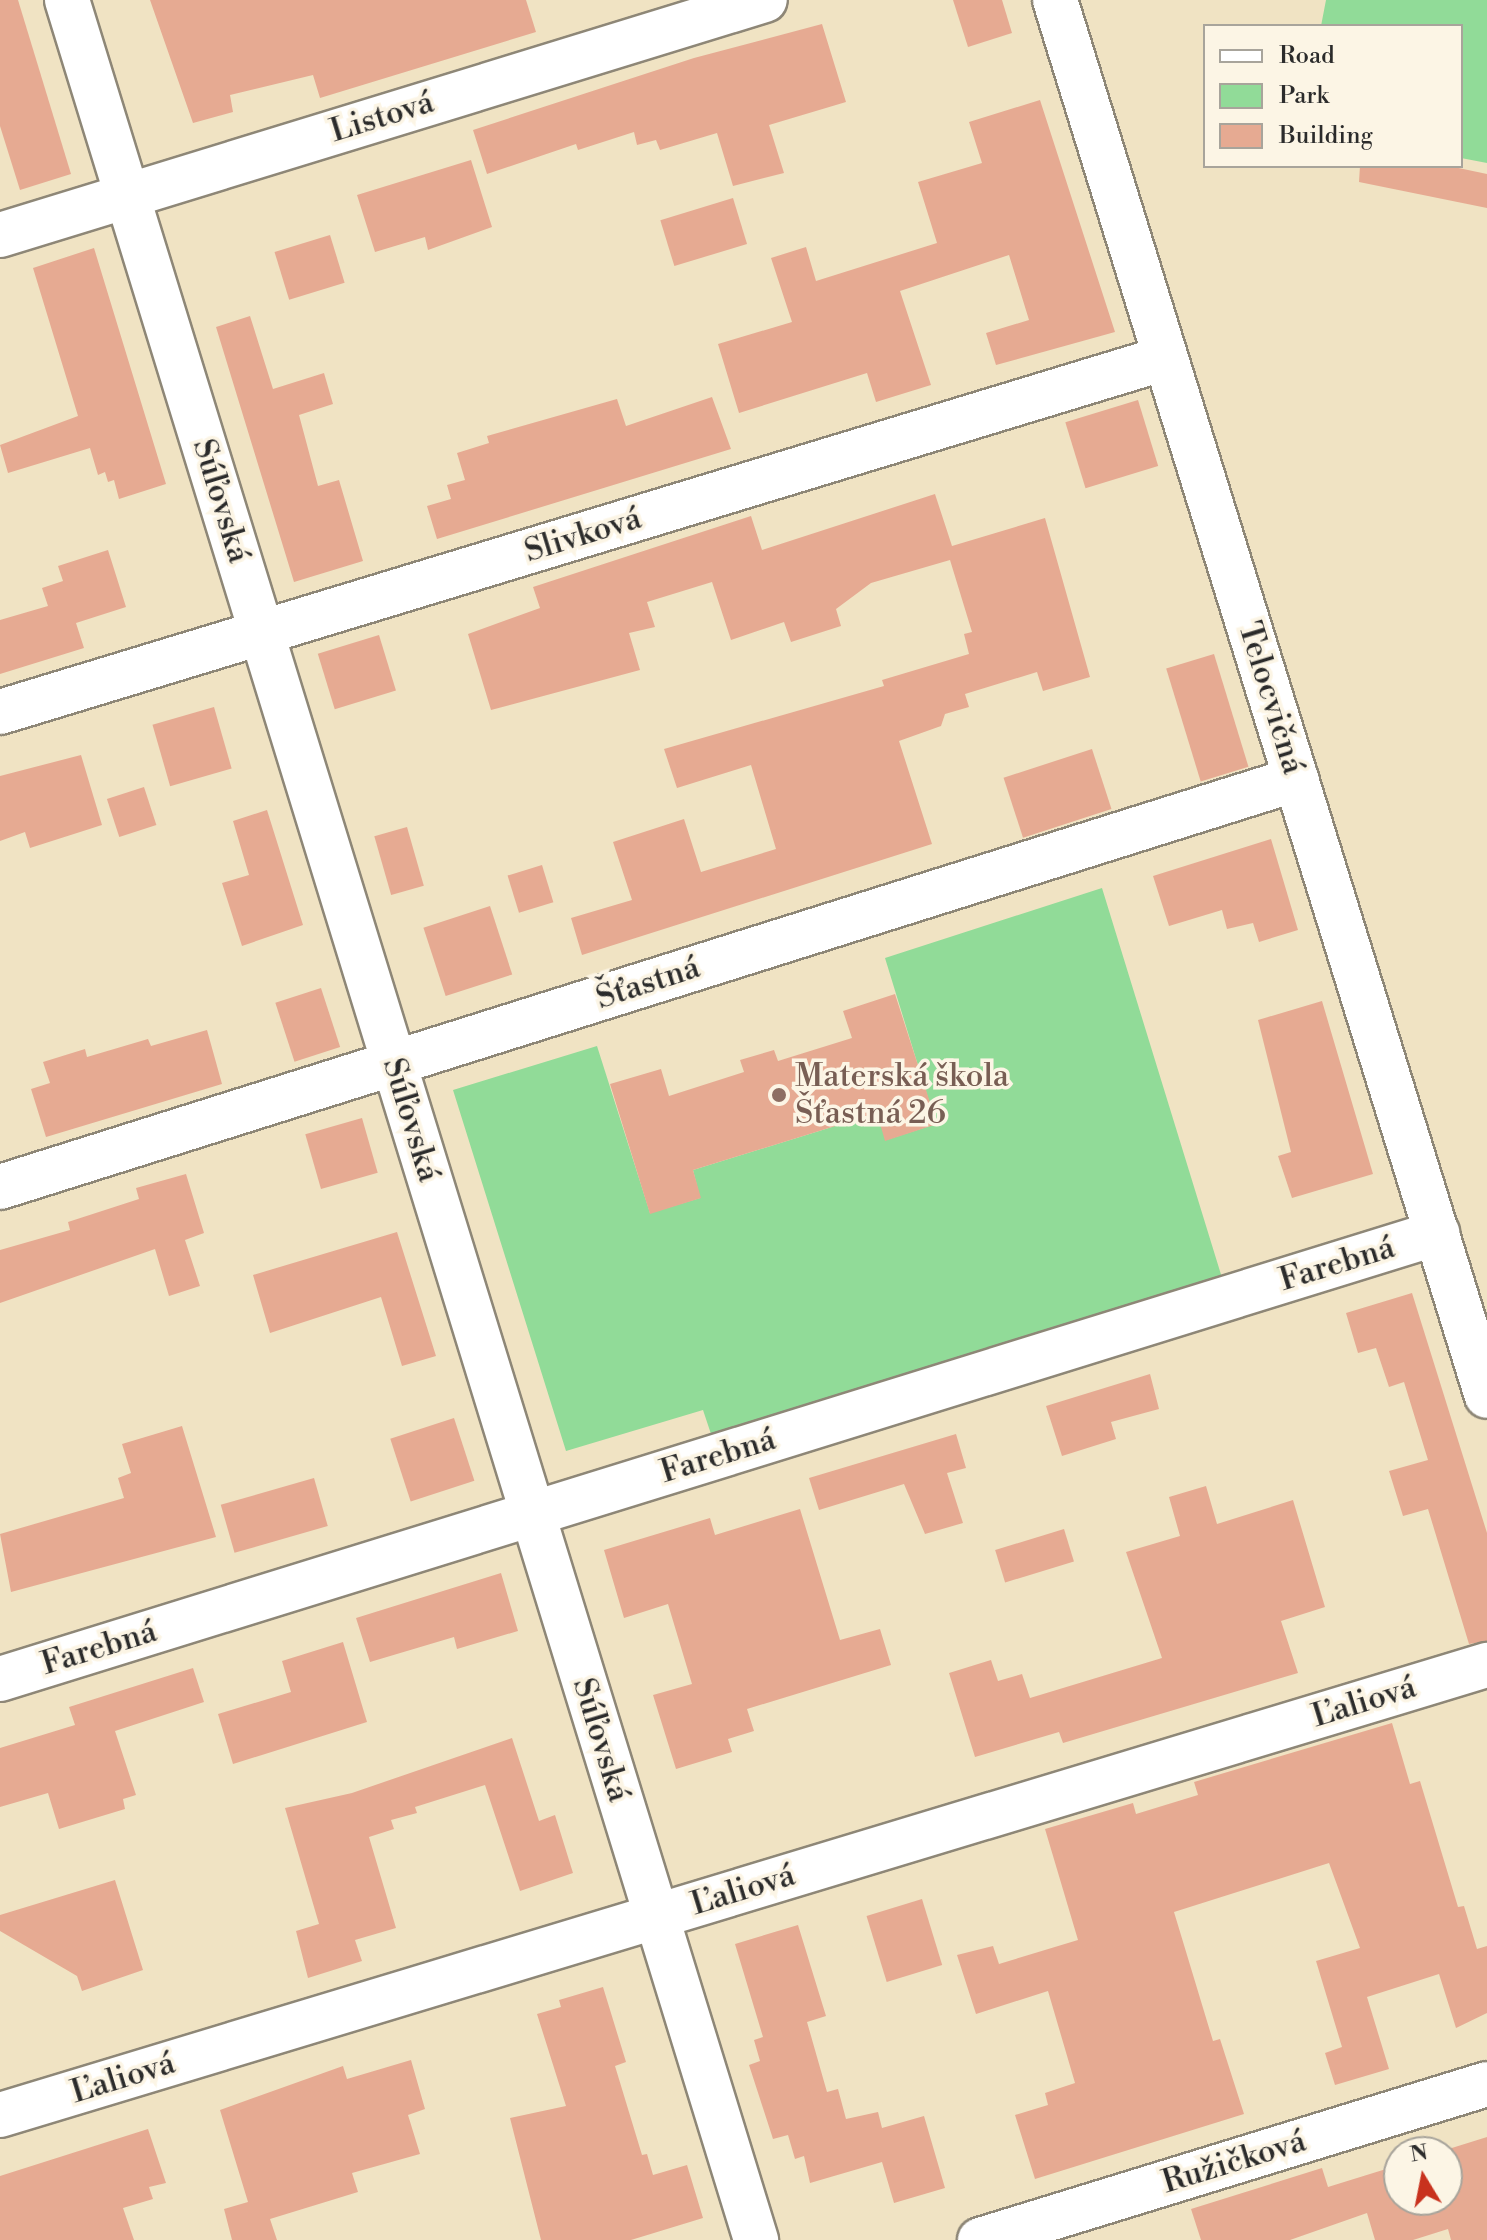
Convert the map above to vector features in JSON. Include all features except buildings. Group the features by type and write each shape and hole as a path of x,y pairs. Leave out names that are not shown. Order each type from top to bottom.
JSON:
{"street":[{"name":"Súľovská","path":"67,0 261,632 414,1057 531,1514 756,2240"},
{"name":"Listová","path":"0,235 765,0"},
{"name":"Telocvičná","path":"1055,0 1487,1396"},
{"name":"Slivková","path":"0,712 1165,358"},
{"name":"Šťastná","path":"0,1187 1296,779"},
{"name":"Farebná","path":"0,1679 1437,1233"},
{"name":"Ľaliová","path":"0,2115 1487,1665"},
{"name":"Ružičková","path":"980,2240 1487,2084"}],"green space":[{"path":"1326,0 1487,0 1487,163 1463,158 1463,24 1321,24"},
{"path":"1102,888 1223,1281 712,1437 703,1410 566,1451 453,1090 597,1046 650,1213 700,1198 693,1170 877,1113 886,1140 936,1124 885,958"}],"place":[{"name":"Materská škola Šťastná 26","path":"779,1095"}]}
